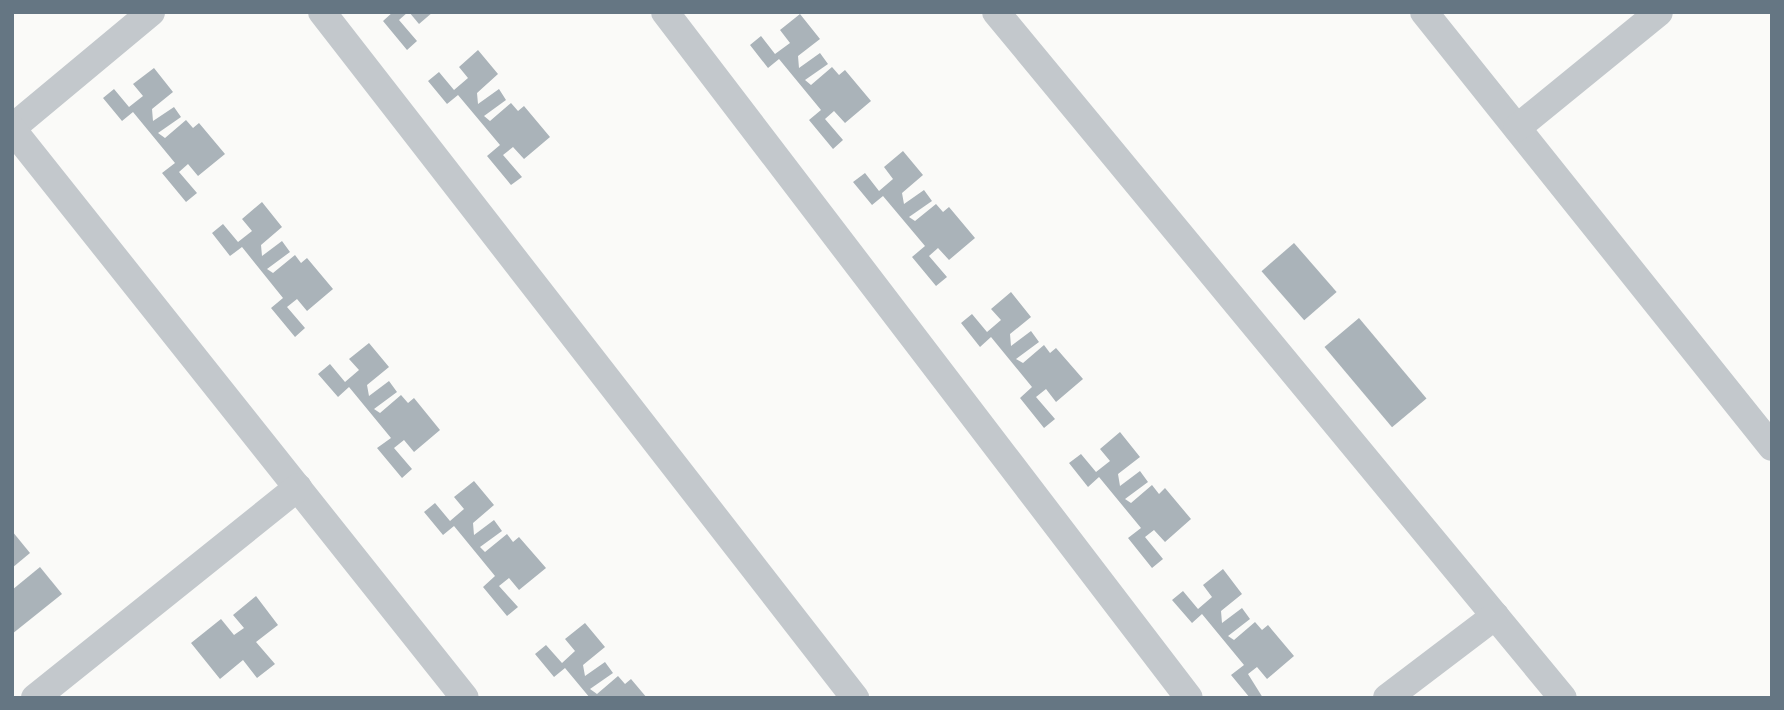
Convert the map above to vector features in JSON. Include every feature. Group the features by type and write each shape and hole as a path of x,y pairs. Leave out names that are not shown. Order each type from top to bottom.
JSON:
{"street":[{"path":"151,12 12,128 465,698"},
{"path":"322,12 855,698"},
{"path":"665,12 1189,698"},
{"path":"996,12 1563,698"},
{"path":"1424,12 1772,447"},
{"path":"1517,128 1659,12"},
{"path":"35,698 298,487"},
{"path":"1387,698 1495,616"}],"building":[{"path":"393,12 408,12 399,20 417,41 407,50 383,21"},
{"path":"409,12 433,12 419,24"},
{"path":"800,14 820,39 798,56 799,68 820,53 828,64 805,80 811,85 832,67 839,75 845,70 871,101 845,123 834,111 825,119 843,140 833,149 809,120 821,110 779,59 768,68 750,45 761,36 775,54 790,43 780,30"},
{"path":"478,50 498,74 477,93 478,104 499,89 506,100 484,116 490,121 511,103 518,111 524,106 550,137 524,159 513,147 503,155 522,177 511,185 487,156 500,145 458,95 447,104 428,81 439,72 454,90 468,78 459,67"},
{"path":"154,68 173,92 152,109 153,121 174,107 181,117 158,133 165,138 186,120 193,128 199,123 225,154 198,176 188,164 179,172 197,193 186,202 162,173 175,163 133,112 122,121 103,98 114,89 129,107 143,96 133,84"},
{"path":"903,151 923,175 902,193 904,204 924,190 932,201 909,217 915,221 936,204 943,212 949,207 975,238 949,260 938,248 929,256 947,277 936,286 912,257 925,246 883,196 872,205 853,182 865,173 879,191 893,179 884,167"},
{"path":"262,202 282,227 261,245 262,256 282,241 290,252 267,269 273,273 295,255 301,263 307,258 333,289 307,311 297,299 287,307 305,328 295,337 271,308 283,298 242,247 230,256 212,233 223,224 238,242 252,231 242,219"},
{"path":"1294,243 1337,292 1304,320 1262,271"},
{"path":"1011,292 1031,317 1010,334 1011,346 1031,331 1039,342 1016,359 1023,363 1044,345 1050,353 1056,348 1083,379 1056,402 1046,389 1036,397 1055,419 1044,428 1020,398 1032,387 991,337 980,347 961,323 972,314 987,332 1001,320 991,309"},
{"path":"1359,318 1426,398 1392,427 1325,347"},
{"path":"369,343 389,367 367,385 369,396 389,381 397,392 374,409 380,413 401,395 408,403 414,398 440,430 414,452 404,440 394,448 412,469 402,478 377,448 391,438 349,387 338,397 318,374 330,364 345,382 359,370 349,359"},
{"path":"1120,432 1140,457 1118,474 1120,486 1140,471 1148,482 1125,499 1131,503 1152,485 1159,494 1165,488 1191,519 1165,542 1154,530 1145,537 1163,559 1152,568 1128,538 1141,528 1099,477 1088,487 1069,463 1081,454 1096,472 1110,461 1100,449"},
{"path":"474,481 494,505 473,523 474,535 494,520 502,531 480,547 485,552 507,534 513,542 519,537 546,568 519,590 509,578 499,586 518,607 507,616 483,587 495,576 454,526 443,535 424,512 435,503 450,521 464,509 454,497"},
{"path":"12,531 30,553 12,568"},
{"path":"40,567 62,594 12,634 12,590"},
{"path":"1223,569 1242,594 1221,611 1222,623 1242,608 1250,619 1228,636 1234,640 1255,622 1262,630 1268,625 1294,656 1267,679 1257,667 1248,674 1263,698 1250,698 1231,675 1244,665 1202,614 1192,623 1172,600 1183,591 1198,609 1212,597 1203,585"},
{"path":"256,596 278,625 256,642 275,664 257,678 243,660 220,679 191,643 221,619 234,635 244,628 233,615"},
{"path":"585,623 605,647 583,665 585,676 605,662 613,673 590,689 597,694 618,676 625,684 631,679 647,698 590,698 565,668 554,677 535,654 546,645 562,663 575,651 565,639"}]}
